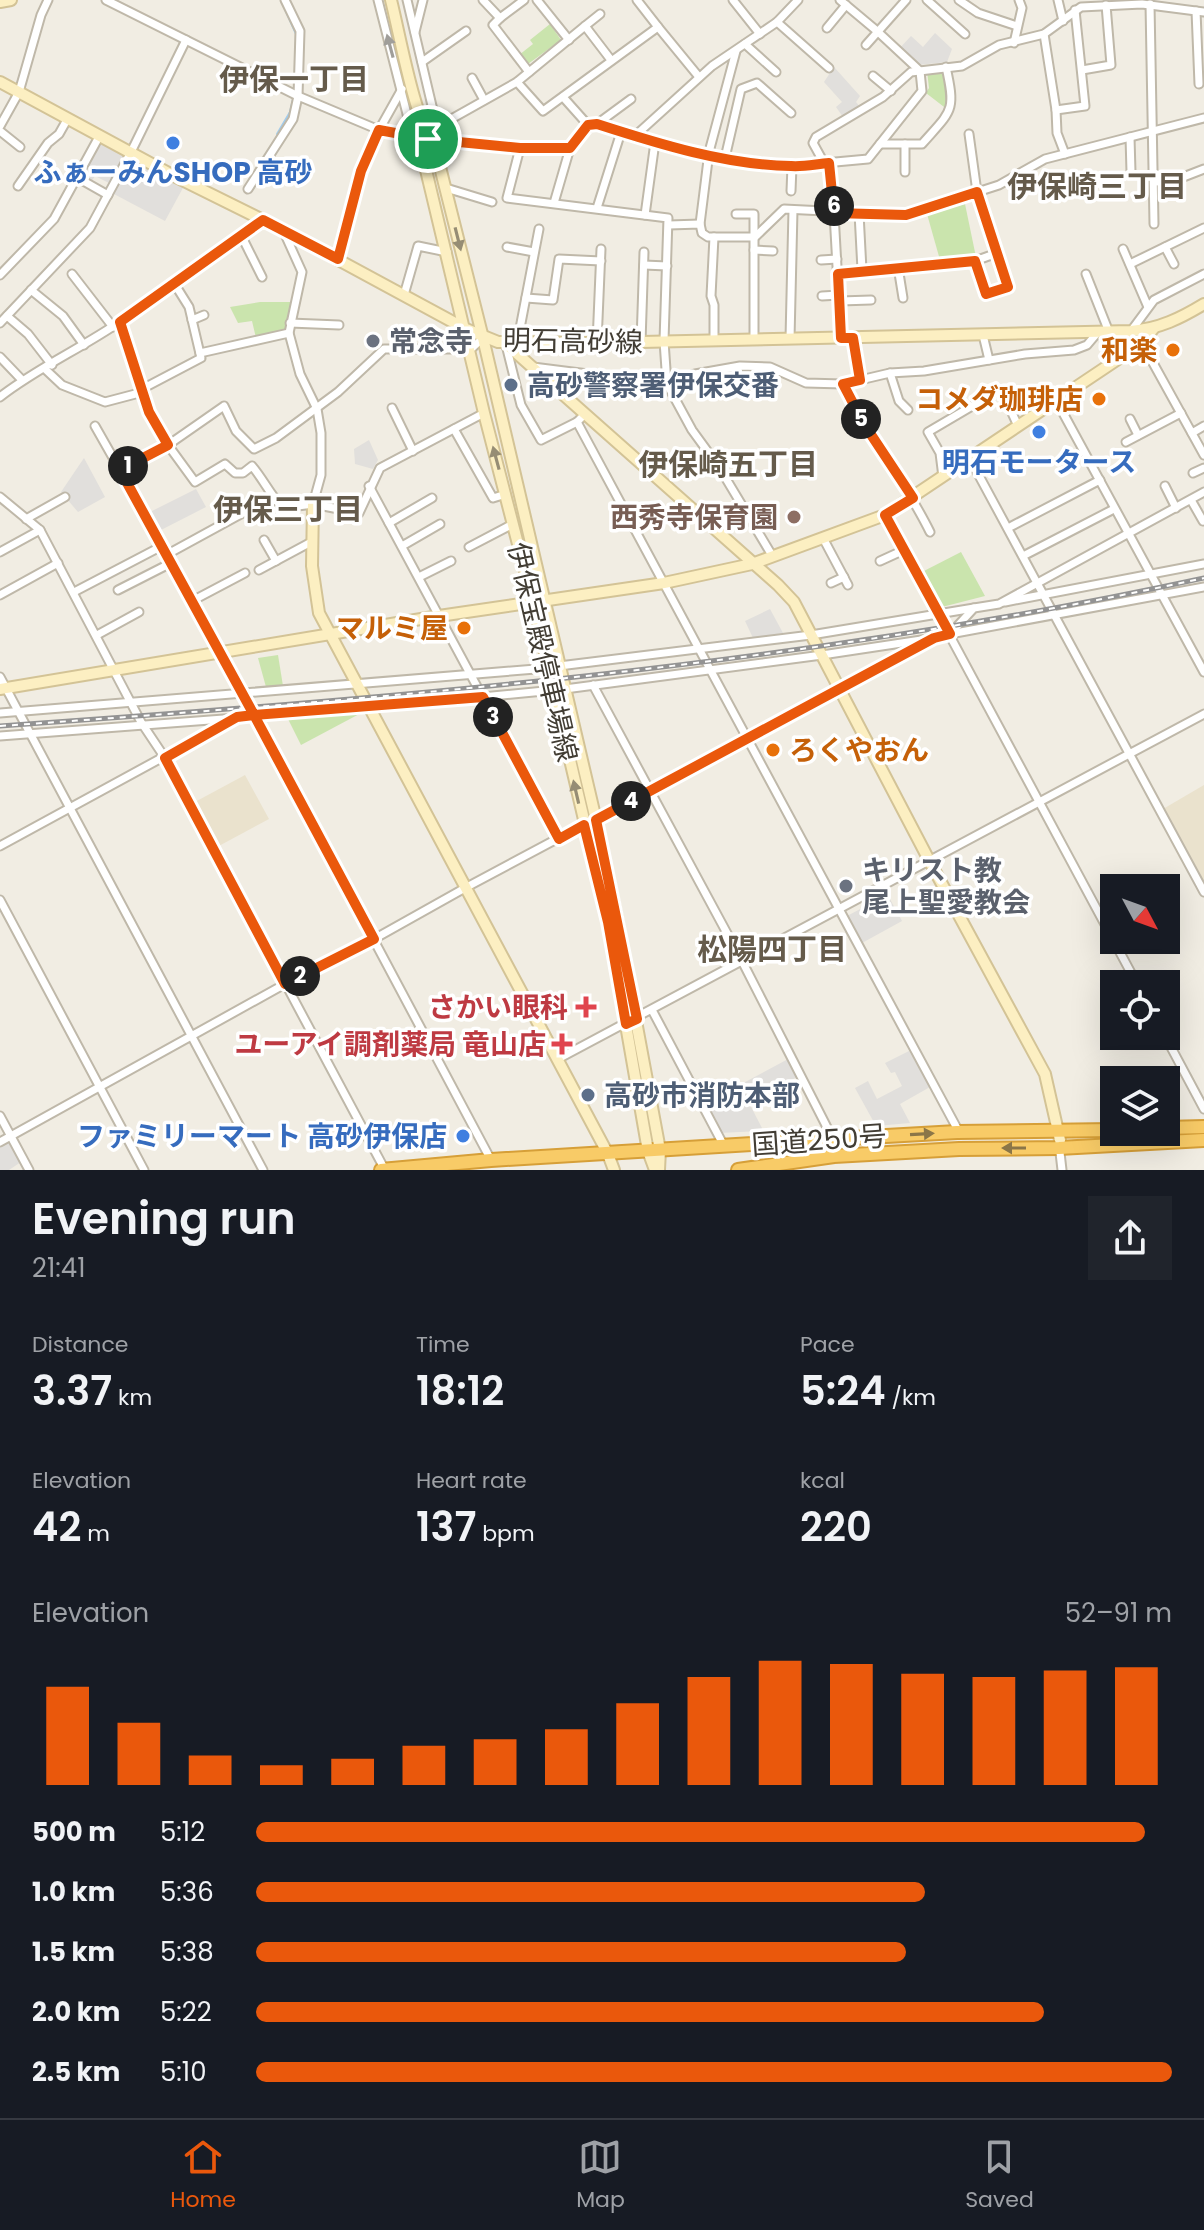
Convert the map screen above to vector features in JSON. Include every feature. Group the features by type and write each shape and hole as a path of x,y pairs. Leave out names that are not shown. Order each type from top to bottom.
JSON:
{"highway":[{"path":"1180,1128 1204,1127"},
{"name":"国道250号","path":"383,1170 491,1160 959,1132 1059,1140 1204,1140"},
{"name":"国道250号","path":"738,1170 834,1156 959,1149 1059,1140 1100,1133"}],"main road":[{"path":"0,2 11,0"},
{"name":"伊保宝殿停車場線","path":"391,0 428,139 436,151 446,188 483,338 553,667 596,820 657,1170"},
{"name":"明石高砂線","path":"0,82 483,338 505,343 1131,331 1154,328 1181,318 1204,304"},
{"name":"伊保宝殿停車場線","path":"428,139 421,149 484,413 513,524 538,601"},
{"path":"3,688 439,616 664,583 752,564 885,515 1142,343 1154,328"},
{"path":"505,343 580,418 792,600 1045,1074 1059,1140"},
{"path":"313,504 319,613 558,1059 614,1170"},
{"name":"伊保宝殿停車場線","path":"559,690 584,825 631,1021"}],"street":[{"path":"20,147 0,128 19,92 48,0"},
{"path":"106,0 298,96 379,130 428,139 520,148 570,148"},
{"path":"248,189 293,119 298,96 300,31 285,0"},
{"path":"378,0 409,122 428,139"},
{"path":"407,0 437,127"},
{"path":"415,34 423,0"},
{"path":"483,0 500,18"},
{"path":"524,0 493,25 529,72"},
{"path":"537,0 569,40"},
{"path":"637,0 699,77"},
{"path":"733,0 760,34"},
{"path":"636,135 699,77 777,22 798,0"},
{"path":"866,45 906,0"},
{"path":"927,0 952,18 965,34"},
{"path":"959,0 978,13 1017,26"},
{"path":"1014,43 1022,8 1019,0"},
{"path":"1058,0 1063,21"},
{"path":"563,97 593,125 709,155 792,166 868,159 922,91 920,71 843,2 827,28"},
{"path":"1145,3 1154,131 1154,224"},
{"path":"860,380 839,298 834,213 826,163 813,143 816,137 861,112 911,72 962,66 999,45 1044,34 1081,7 1180,4 1200,11 1199,84"},
{"path":"1082,70 1111,65 1106,5"},
{"path":"1056,110 1085,106 1075,10"},
{"path":"428,139 437,127 517,82 600,14"},
{"path":"777,22 829,68"},
{"path":"585,26 611,60"},
{"path":"517,82 543,111 658,27"},
{"path":"422,62 466,31"},
{"path":"1044,34 1057,133 1065,154"},
{"path":"0,323 90,228 186,40"},
{"path":"745,44 776,72"},
{"path":"736,49 717,113 709,155 700,224 702,233 708,237 755,237 784,209 906,215 999,185 1045,159 1204,118"},
{"path":"880,144 922,144 950,113 953,98 946,67"},
{"path":"873,76 891,91"},
{"path":"472,78 484,100"},
{"path":"725,158 741,89 757,83 791,113"},
{"path":"338,259 361,171 402,89"},
{"path":"554,203 570,148 593,125 631,99"},
{"path":"18,186 68,118"},
{"path":"597,208 621,132"},
{"path":"969,134 977,192 1008,287 986,294 975,261"},
{"path":"0,275 54,219 100,135"},
{"path":"1130,137 1131,172"},
{"path":"645,215 655,142"},
{"path":"905,144 905,172"},
{"path":"520,148 507,198 668,218 664,341 667,384 692,430 719,467 773,557"},
{"path":"791,191 792,166"},
{"path":"1155,182 1173,181 1204,169"},
{"path":"78,178 108,195"},
{"path":"446,188 492,202"},
{"path":"790,339 793,210"},
{"path":"859,213 862,270"},
{"path":"736,214 754,214 754,339"},
{"path":"0,397 22,380 116,324 263,220"},
{"path":"669,225 700,224"},
{"path":"517,344 539,229"},
{"path":"1130,264 1202,229 1204,238"},
{"path":"283,230 302,272 289,333 300,374 317,409 321,433 321,475 313,504"},
{"path":"241,235 262,277"},
{"path":"714,237 711,296 714,340"},
{"path":"404,295 418,246 447,252"},
{"path":"507,247 534,252"},
{"path":"1165,247 1174,264"},
{"path":"597,343 601,249"},
{"path":"1123,249 1148,307"},
{"path":"754,250 773,251"},
{"path":"641,342 644,252"},
{"path":"838,274 975,261 997,253"},
{"path":"526,298 553,300 559,259 601,261"},
{"path":"821,260 837,259"},
{"path":"644,265 667,266"},
{"path":"898,267 903,298"},
{"path":"72,274 116,324 149,412 195,482 225,464 235,473 243,473 252,466 283,508 313,504 359,513 380,468 484,413"},
{"path":"532,367 667,384 695,374 740,366 770,367 806,383 843,384 890,373 1074,350 1087,345 1104,332 1086,286 1086,274"},
{"path":"1131,331 1148,307 1165,293 1204,274"},
{"path":"7,316 28,334 62,385 105,402 142,390 201,358 189,307 174,283"},
{"path":"31,290 63,316 84,345"},
{"path":"822,296 871,300"},
{"path":"192,320 204,315"},
{"path":"290,323 339,325"},
{"path":"200,353 289,333"},
{"path":"983,335 989,360"},
{"path":"120,470 168,445 224,406 236,431 254,449 276,438 317,409 384,349 471,349 483,338"},
{"path":"505,343 521,405 541,440 580,418 698,649 959,1132"},
{"path":"1142,343 1204,455"},
{"path":"0,357 22,380"},
{"path":"890,373 899,401 908,410"},
{"path":"843,384 864,424 913,498 930,532"},
{"path":"943,477 940,453 928,432 1001,389 1018,426"},
{"path":"1056,400 1204,672"},
{"path":"392,408 413,451"},
{"path":"1126,442 1181,413"},
{"path":"1130,419 1138,435"},
{"path":"95,426 243,694 491,1160"},
{"path":"1192,433 1204,426"},
{"path":"454,429 493,498 506,494"},
{"path":"970,459 1204,892"},
{"path":"1193,473 1204,468"},
{"path":"1008,528 1100,480"},
{"path":"369,486 559,839"},
{"path":"1165,486 1176,508"},
{"path":"999,604 1036,581 1204,492"},
{"path":"0,497 40,530 144,725 165,758 383,1170"},
{"path":"26,519 65,497"},
{"path":"166,555 272,497"},
{"path":"389,523 428,500 429,511"},
{"path":"1191,500 1203,521"},
{"path":"1023,556 1114,509"},
{"path":"885,515 1129,970"},
{"path":"402,546 440,524"},
{"path":"469,547 513,524"},
{"path":"0,552 40,530"},
{"path":"823,538 846,581 831,583"},
{"path":"264,540 276,561"},
{"path":"259,570 313,541"},
{"path":"74,592 162,546"},
{"path":"880,561 904,550"},
{"path":"419,577 451,561"},
{"path":"0,595 58,563"},
{"path":"118,590 130,588 171,563"},
{"path":"0,713 553,667 811,635 999,604 1204,564"},
{"path":"192,601 245,573"},
{"path":"0,736 559,690 934,638 1204,587"},
{"path":"950,634 974,608"},
{"path":"97,635 139,612"},
{"path":"0,1142 285,984 934,638"},
{"path":"0,677 3,688 31,734 263,1170"},
{"path":"593,685 742,961 833,1139"},
{"path":"558,1059 1204,714"},
{"path":"0,846 237,717"},
{"path":"0,900 144,1170"},
{"path":"652,1010 724,1147"},
{"path":"1172,1050 1204,1109"},
{"path":"0,1116 29,1170"},
{"path":"1059,1140 1062,1170"}],"shaded area":[{"path":"935,33 952,49 947,62 918,65 899,49 911,36 923,47"},
{"path":"834,67 860,96 856,102 860,107 843,117 836,107 842,102 824,82"},
{"path":"104,144 126,155 111,184 95,176 91,182 81,177 97,146"},
{"path":"131,158 184,186 165,221 112,193"},
{"path":"369,440 378,460 373,469 355,464 354,449"},
{"path":"84,458 105,497 78,512 61,492"},
{"path":"196,489 206,507 159,531 150,512"},
{"path":"770,609 783,633 753,638 745,621"},
{"path":"245,775 269,819 217,847 193,803"},
{"path":"1204,785 1204,886 1163,809"},
{"path":"885,890 902,921 862,943 847,916 881,898 879,893"},
{"path":"909,1051 930,1087 900,1104 910,1123 876,1126 855,1088 868,1081 877,1099 902,1086 895,1072 891,1073 885,1063"},
{"path":"790,1058 799,1076 749,1103 761,1131 719,1133 704,1104"},
{"path":"9,1140 21,1162 9,1170 0,1170 0,1145"}],"green space":[{"path":"550,24 561,40 528,64 519,55 533,44 530,40"},
{"path":"944,70 951,90 948,110 926,93 929,88 927,71"},
{"path":"965,204 976,257 940,260 927,214"},
{"path":"260,302 292,302 287,330 256,338 252,321 238,323 230,307"},
{"path":"961,552 985,596 938,608 920,573"},
{"path":"278,655 283,686 266,687 258,658"},
{"path":"362,709 363,712 301,745 287,717"}],"waterway":[{"path":"281,0 296,34 296,61"},
{"path":"277,134 290,112 294,95"}],"railway":[{"path":"0,726 303,703 605,674 906,633 1055,608 1204,578"}],"place":[{"name":"ふぁーみんSHOP 高砂","path":"173,143"},
{"name":"常念寺","path":"373,341"},
{"name":"和楽","path":"1173,350"},
{"name":"高砂警察署伊保交番","path":"511,385"},
{"name":"コメダ珈琲店","path":"1099,399"},
{"name":"明石モータース","path":"1039,432"},
{"name":"西秀寺保育園","path":"794,517"},
{"name":"マルミ屋","path":"464,628"},
{"name":"ろくやおん","path":"773,750"},
{"name":"キリスト教 尾上聖愛教会","path":"846,886"},
{"name":"さかい眼科","path":"586,1007"},
{"name":"ユーアイ調剤薬局 竜山店","path":"562,1044"},
{"name":"高砂市消防本部","path":"588,1095"},
{"name":"ファミリーマート 高砂伊保店","path":"463,1136"}],"district":[{"name":"伊保一丁目","path":"294,80"},
{"name":"伊保崎三丁目","path":"1097,187"},
{"name":"伊保崎五丁目","path":"728,465"},
{"name":"伊保三丁目","path":"288,510"},
{"name":"松陽四丁目","path":"772,950"}],"route":[{"path":"428,139 379,130 361,171 338,259 263,220 120,322 149,412 168,445 120,470 253,713 254,715 374,939 285,984 165,758 237,717 254,715 368,708 483,697 559,839 584,825 608,922 626,1024 637,1019 596,820 838,687 934,638 950,634 885,515 913,498 864,424 843,384 860,380 853,338 841,338 838,274 975,261 986,294 1008,287 977,192 906,215 834,213 829,163 792,166 725,158 655,142 597,124 588,125 570,148 520,148 428,139"}]}
